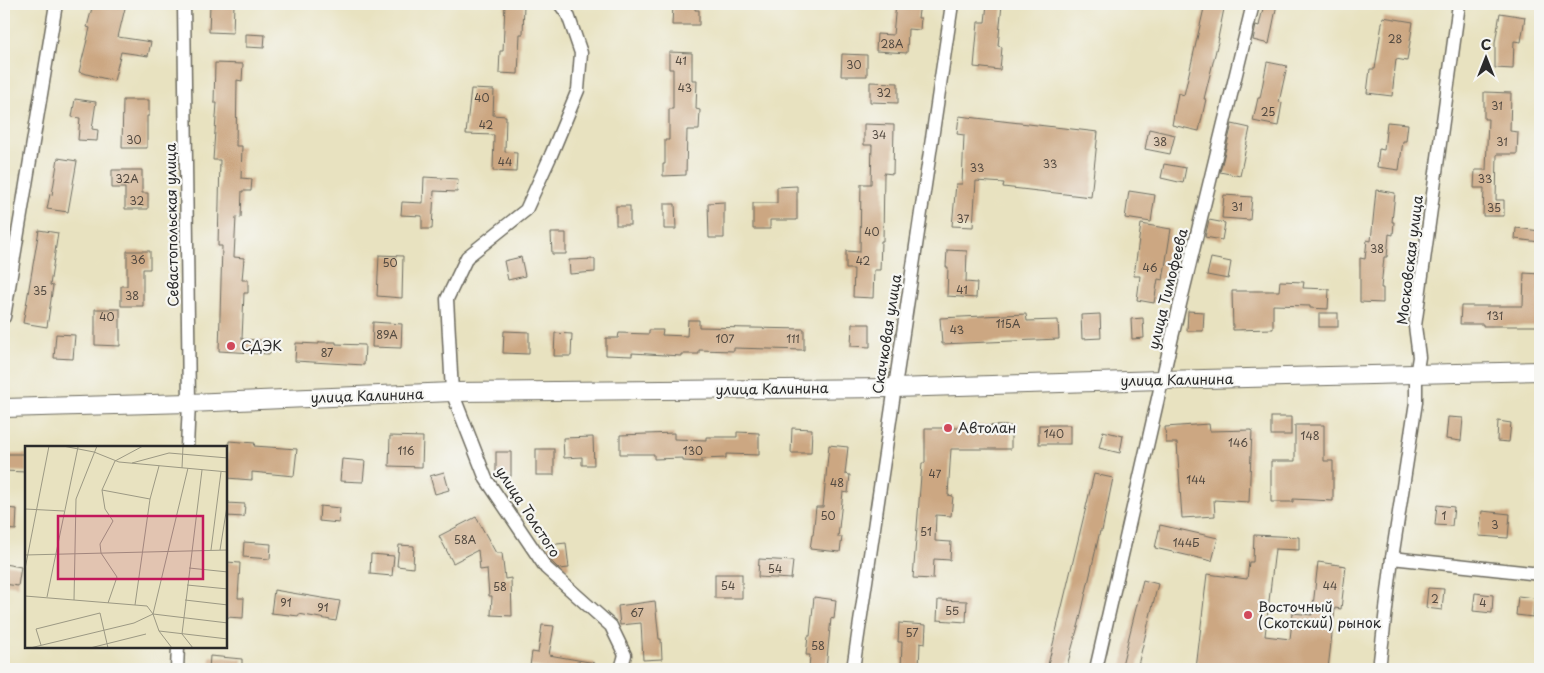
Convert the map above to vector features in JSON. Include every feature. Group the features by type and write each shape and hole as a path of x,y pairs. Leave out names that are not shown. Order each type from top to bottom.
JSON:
{"main road":[{"name":"улица Калинина","path":"4,408 189,403 452,392 894,388 1540,371"}],"street":[{"path":"4,318 56,4"},
{"name":"Севастопольская улица","path":"184,4 189,403 187,446"},
{"name":"улица Толстого","path":"560,4 568,15 581,53 578,90 526,210 467,257 447,299 452,392 486,479 546,568 611,626 625,655 621,669"},
{"name":"Скачковая улица","path":"853,669 952,4"},
{"name":"улица Тимофеева","path":"1096,669 1162,380 1253,4"},
{"name":"Московская улица","path":"1379,669 1392,558 1416,402 1416,375 1419,357 1415,326 1459,4"},
{"path":"1392,558 1540,574"},
{"path":"177,669 178,648"}],"building":[{"path":"93,4 126,4 118,37 151,42 148,56 121,52 114,81 79,72 90,28 87,27"},
{"path":"210,4 234,4 233,33 209,32"},
{"path":"505,4 524,4 523,34 520,34 518,74 499,73 500,51 503,51"},
{"path":"673,4 695,4 695,10 699,10 699,25 672,25"},
{"path":"896,4 920,4 918,18 921,18 920,30 908,29 907,53 876,51 877,34 893,35"},
{"path":"987,4 1002,4 998,46 1002,47 1000,70 974,67 978,22 985,22"},
{"path":"1205,4 1225,4 1204,99 1206,99 1199,131 1172,125 1178,93 1184,95"},
{"path":"1264,4 1277,4 1269,44 1253,40 1256,25 1259,26"},
{"path":"1500,13 1525,17 1521,42 1514,41 1513,69 1495,68 1495,43"},
{"path":"1383,17 1413,22 1407,61 1396,59 1392,96 1367,93 1370,69 1375,69"},
{"path":"246,34 265,35 264,48 246,47"},
{"path":"669,52 692,53 692,80 697,80 696,109 700,110 699,130 687,130 686,175 663,176 665,140 669,140 669,109 673,109 673,69 669,69"},
{"path":"842,54 867,55 867,76 841,76"},
{"path":"1267,62 1287,66 1279,102 1282,103 1278,126 1253,121 1258,98 1260,98"},
{"path":"215,63 243,64 242,81 237,80 236,146 242,146 241,178 252,179 251,191 242,191 241,218 236,217 234,257 244,258 242,280 248,280 248,293 244,293 242,339 271,341 270,354 219,351 222,246 218,246 220,160 213,160 217,103 214,103"},
{"path":"870,82 898,83 898,103 870,102"},
{"path":"471,89 494,90 493,115 506,116 505,152 517,153 516,172 493,171 494,135 466,134"},
{"path":"1484,92 1511,93 1510,131 1518,132 1517,154 1497,154 1496,200 1504,200 1504,216 1483,216 1484,188 1474,188 1475,170 1486,170 1488,119 1484,119"},
{"path":"75,99 96,102 92,129 98,130 97,141 78,140 80,118 72,117"},
{"path":"123,100 149,100 147,148 122,148"},
{"path":"959,116 1098,132 1091,197 1003,187 1004,183 976,181 973,227 952,226 956,184 962,184 964,135 957,134"},
{"path":"1387,122 1408,124 1406,141 1403,141 1399,170 1377,167 1379,149 1384,150"},
{"path":"864,124 894,125 893,174 884,173 883,241 881,241 880,270 874,270 873,298 853,297 854,269 846,269 846,251 860,252 861,184 871,184 872,145 864,145"},
{"path":"1232,124 1250,128 1240,176 1220,172"},
{"path":"1149,129 1175,135 1170,154 1145,149"},
{"path":"58,158 77,161 68,212 47,209 50,194 52,195"},
{"path":"1164,164 1186,168 1183,183 1161,178"},
{"path":"112,170 142,170 142,193 148,193 148,209 125,209 125,188 112,188"},
{"path":"424,177 458,179 457,192 434,191 432,229 422,229 422,216 401,215 402,202 423,203"},
{"path":"797,186 797,220 770,220 770,229 753,229 753,203 777,203 777,187"},
{"path":"1376,190 1395,193 1392,222 1394,222 1393,235 1389,234 1387,257 1384,257 1381,288 1383,288 1383,303 1360,302 1360,258 1365,259 1367,240 1371,241"},
{"path":"1129,191 1155,195 1151,222 1125,218"},
{"path":"1224,195 1252,197 1250,220 1222,218"},
{"path":"724,202 724,238 709,238 708,203"},
{"path":"664,204 675,204 676,229 664,229"},
{"path":"616,206 630,206 630,225 616,225"},
{"path":"1209,220 1225,223 1222,240 1205,237"},
{"path":"1141,224 1171,229 1163,280 1158,279 1154,303 1137,300 1140,276 1134,276"},
{"path":"1516,228 1540,231 1540,242 1515,239"},
{"path":"39,230 58,233 50,285 53,286 47,327 23,323"},
{"path":"551,233 566,233 566,254 552,254"},
{"path":"947,250 967,251 966,282 977,283 976,298 947,296"},
{"path":"127,251 150,251 150,269 143,269 143,306 121,306 121,286 127,286"},
{"path":"379,255 403,256 402,298 377,296"},
{"path":"521,257 525,276 508,280 504,261"},
{"path":"1211,258 1231,262 1228,279 1207,275"},
{"path":"595,259 595,272 570,274 569,260"},
{"path":"1524,273 1540,274 1537,326 1460,324 1461,306 1523,306"},
{"path":"1280,281 1304,282 1303,288 1329,289 1328,309 1310,308 1310,306 1273,305 1273,329 1233,330 1232,291 1279,291"},
{"path":"95,309 120,309 120,346 95,345"},
{"path":"1188,311 1204,312 1203,331 1187,331"},
{"path":"1319,313 1338,313 1338,327 1319,327"},
{"path":"1026,314 1027,321 1058,320 1059,339 942,344 940,318"},
{"path":"1100,314 1101,338 1082,339 1081,315"},
{"path":"1143,318 1144,338 1132,339 1131,319"},
{"path":"688,320 699,320 699,327 804,329 804,350 734,348 734,351 699,350 699,354 681,354 681,356 632,353 632,356 606,355 606,338 618,338 619,333 649,334 649,330 663,330 662,335 687,336"},
{"path":"373,322 402,324 401,348 372,347"},
{"path":"852,324 870,324 870,347 851,346"},
{"path":"504,331 529,332 529,354 503,353"},
{"path":"555,333 572,334 571,356 554,356"},
{"path":"56,334 75,335 73,359 54,358"},
{"path":"319,342 365,345 364,365 295,361 296,343 319,344"},
{"path":"1271,417 1291,417 1291,435 1271,435"},
{"path":"1448,417 1463,418 1461,441 1446,439"},
{"path":"1498,421 1511,423 1509,442 1497,441"},
{"path":"1209,424 1210,431 1252,430 1249,502 1214,500 1215,516 1182,518 1177,443 1166,443 1165,427"},
{"path":"968,425 1011,426 1011,449 951,449 948,495 953,496 951,516 936,515 935,541 951,542 950,560 934,559 933,579 913,578 922,463 925,463 925,428 968,428"},
{"path":"1039,425 1070,425 1070,444 1039,444"},
{"path":"1295,425 1324,425 1324,461 1333,461 1333,501 1293,499 1293,502 1271,502 1271,461 1295,461"},
{"path":"792,428 812,429 811,453 791,453"},
{"path":"1103,431 1123,436 1120,453 1099,448"},
{"path":"737,432 759,433 759,455 726,454 726,458 702,459 702,462 683,461 683,458 654,459 654,454 620,454 620,435 674,433 674,439 706,440 706,437 737,437"},
{"path":"390,436 423,437 422,467 389,466"},
{"path":"593,437 594,465 582,465 582,457 564,458 563,438"},
{"path":"229,441 255,443 254,446 297,449 294,476 252,472 252,480 228,478"},
{"path":"829,445 848,447 845,474 850,475 848,493 843,492 838,537 842,537 840,552 810,549 816,507 823,507"},
{"path":"536,449 554,449 554,475 536,475"},
{"path":"496,452 511,452 511,476 496,476"},
{"path":"4,454 25,454 25,472 4,471"},
{"path":"342,459 365,461 363,482 340,481"},
{"path":"444,472 449,490 435,494 430,476"},
{"path":"1094,474 1113,478 1102,531 1100,531 1079,623 1066,669 1047,669"},
{"path":"228,503 245,504 244,517 228,516"},
{"path":"1437,505 1454,507 1452,526 1435,525"},
{"path":"320,506 340,508 339,523 319,521"},
{"path":"4,508 17,509 16,530 4,529"},
{"path":"1482,511 1510,514 1508,538 1479,536"},
{"path":"476,517 496,553 502,553 505,579 511,578 512,616 491,615 492,596 489,596 487,569 480,570 478,550 453,563 439,536"},
{"path":"1160,525 1218,538 1212,561 1155,548"},
{"path":"1254,535 1299,537 1299,550 1275,549 1265,636 1290,639 1293,613 1312,615 1318,562 1346,566 1341,609 1335,608 1328,669 1196,669 1207,574 1247,579 1249,562 1253,562"},
{"path":"244,542 271,544 270,559 243,557"},
{"path":"566,543 569,568 559,569 550,560 548,545"},
{"path":"399,545 414,546 413,568 397,566"},
{"path":"371,554 394,556 392,576 370,574"},
{"path":"759,559 793,561 791,579 758,577"},
{"path":"228,562 240,563 238,598 244,598 243,618 228,617"},
{"path":"4,564 21,567 18,586 4,584"},
{"path":"715,574 742,574 742,598 715,598"},
{"path":"1143,580 1158,584 1137,669 1121,669"},
{"path":"1428,588 1444,589 1442,610 1426,608"},
{"path":"274,590 340,601 336,621 299,614 299,616 271,613"},
{"path":"1475,593 1493,595 1492,613 1473,611"},
{"path":"1518,596 1535,598 1533,617 1516,615"},
{"path":"814,597 836,600 834,619 831,618 826,669 809,669 810,655 806,655"},
{"path":"938,600 967,601 966,622 937,620"},
{"path":"655,601 662,659 643,660 641,623 620,625 618,606"},
{"path":"899,623 926,625 925,644 920,643 919,669 901,669 902,642 898,642"},
{"path":"542,625 554,626 549,655 595,663 594,669 548,669 530,666 532,652 538,653"},
{"path":"210,656 242,659 242,669 209,669"}],"place":[{"name":"СДЭК","path":"231,346"},
{"name":"Автолан","path":"948,428"},
{"name":"Восточный (Скотский) рынок","path":"1248,615"}]}
